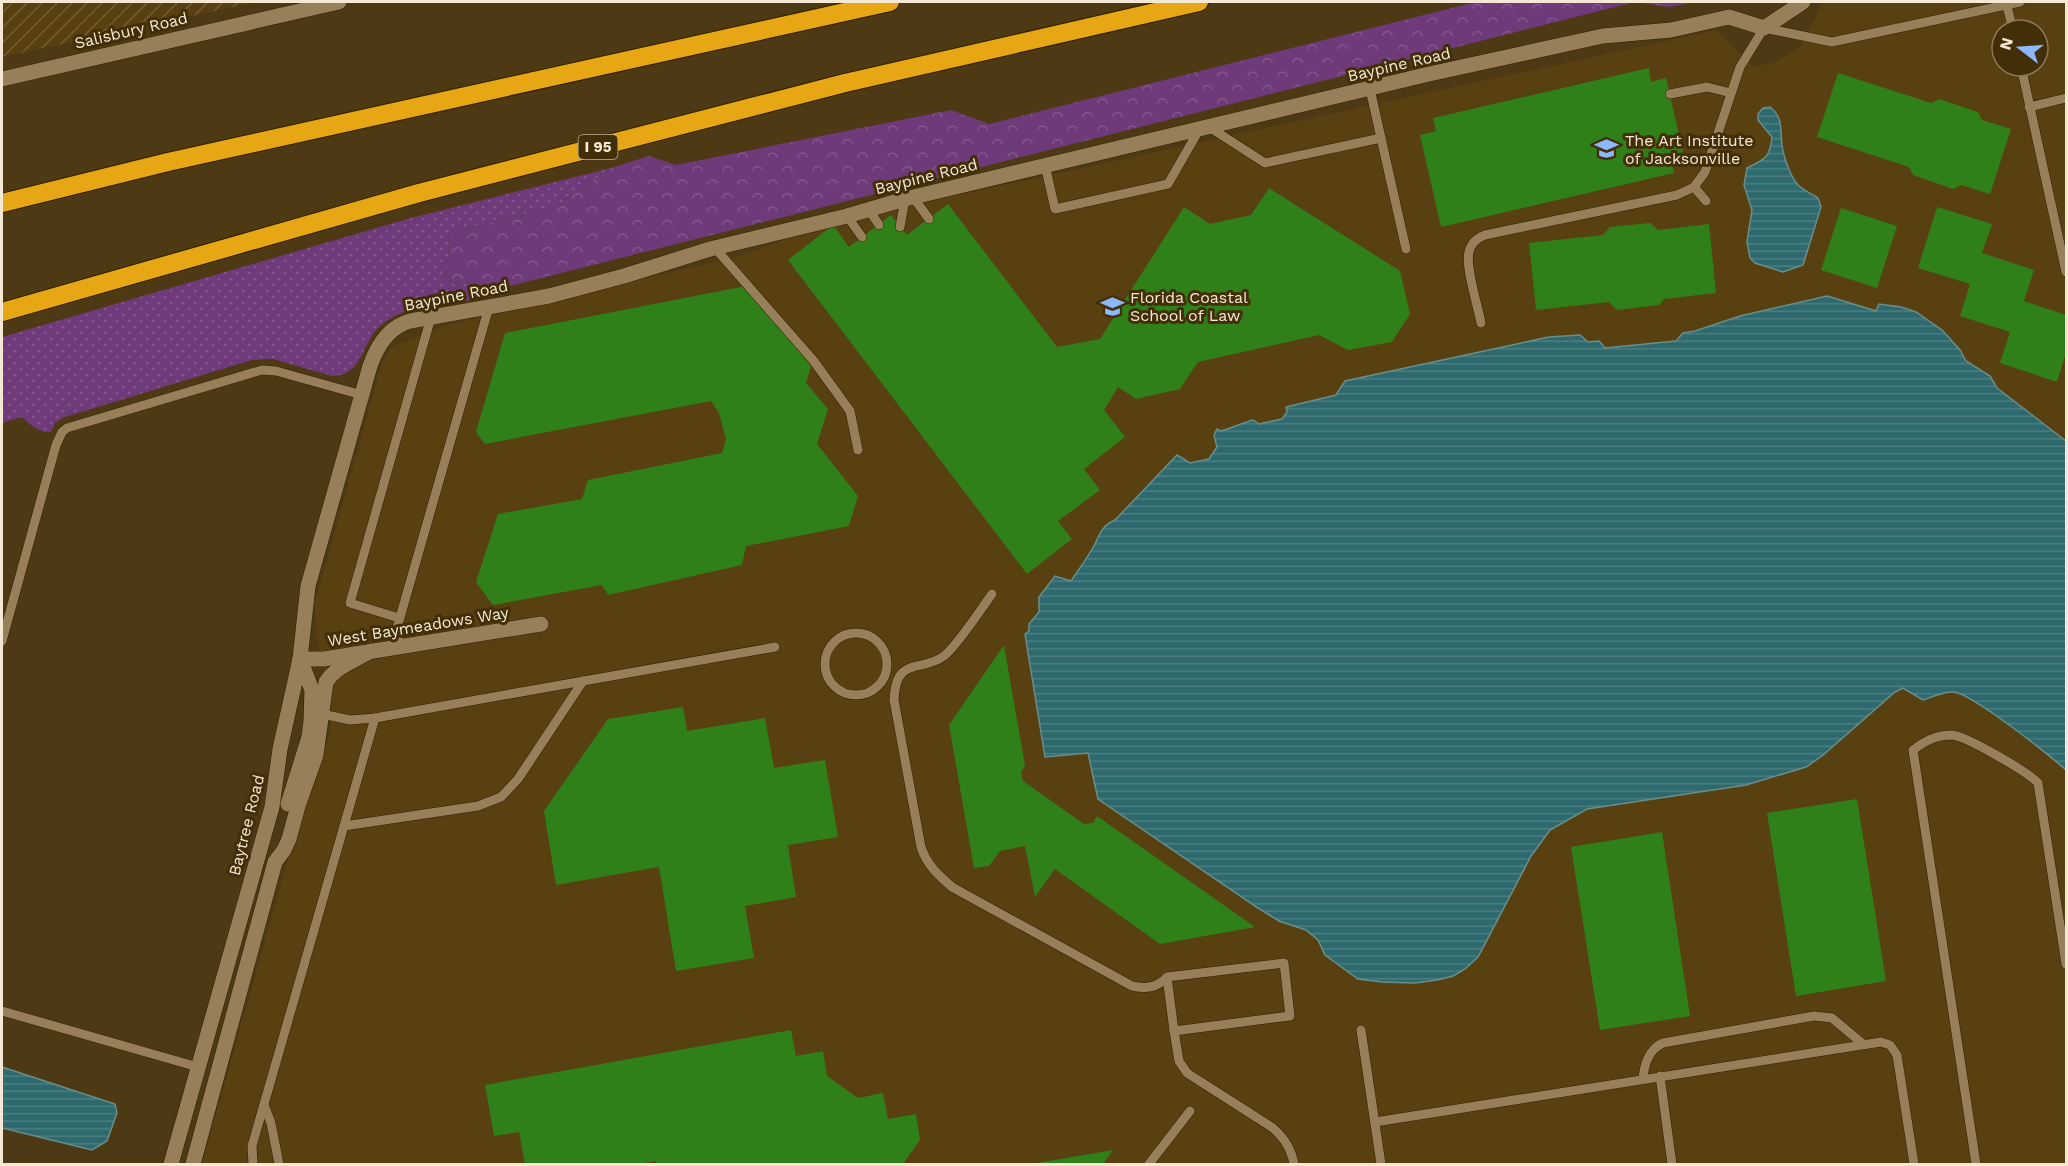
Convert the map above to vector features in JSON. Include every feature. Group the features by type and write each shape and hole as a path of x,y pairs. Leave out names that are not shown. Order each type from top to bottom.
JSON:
{"highway":[{"path":"2,203 168,162 890,2"},
{"name":"I 95","path":"2,312 419,193 845,83 1199,2"}],"street":[{"name":"Salisbury Road","path":"2,79 339,2"},
{"path":"1764,28 1803,2"},
{"name":"Baypine Road","path":"300,659 308,586 374,355 384,338 404,322 549,296 715,248 847,216 909,198 1603,36 1671,30 1729,17 1764,28"},
{"name":"West Baymeadows Way","path":"300,659 324,659 541,624"},
{"path":"275,862 289,839 313,762 320,732 324,690 332,673 369,652"},
{"path":"193,1164 275,862 284,819 309,737 312,690 300,659"},
{"name":"Baytree Road","path":"171,1164 272,807 280,749 300,659"}],"lane":[{"path":"1481,323 1469,264 1470,249 1478,238 1485,234 1677,195 1694,187 1705,172 1740,67 1764,28 1832,42 2006,3 2020,2"},
{"path":"2006,3 2010,18"},
{"path":"2023,78 2067,272"},
{"path":"1670,94 1707,87 1731,93"},
{"path":"1370,89 1406,249"},
{"path":"2030,107 2067,98"},
{"path":"1045,165 1055,209 1168,184 1204,128 1265,163 1381,138"},
{"path":"1694,187 1706,201"},
{"path":"900,227 909,198 929,219"},
{"path":"869,210 879,225"},
{"path":"847,216 862,237"},
{"path":"715,248 813,360 838,394 850,411 858,450"},
{"path":"399,647 396,630 399,618 489,307"},
{"path":"399,618 350,603 431,317"},
{"path":"2,641 56,445 62,432 67,428 77,423 262,370 276,371 362,395"},
{"path":"992,594 943,656 910,667 898,679 895,689 894,700 921,847 926,860 932,869 952,887 1132,986 1150,987 1160,984 1167,977 1284,963 1290,1016 1174,1031"},
{"path":"865,633 881,645 886,654 885,674 881,682 866,694 846,694 838,690 826,675 825,656 829,646 845,634 865,633"},
{"path":"322,714 350,720 375,718 775,647"},
{"path":"885,674 898,679"},
{"path":"344,826 478,806 501,796 518,779 583,681"},
{"path":"253,1164 252,1146 375,718"},
{"path":"1976,1164 1913,750 1925,741 1955,735 2031,775 2038,783 2066,958"},
{"path":"2056,889 2067,888"},
{"path":"1167,977 1179,1061 1187,1073 1273,1128 1284,1139 1294,1164"},
{"path":"2,1011 198,1067"},
{"path":"1643,1079 1650,1054 1654,1048 1663,1043 1814,1016 1832,1018 1863,1044"},
{"path":"1361,1029 1381,1164"},
{"path":"1375,1122 1863,1044 1885,1043 1897,1054 1914,1164"},
{"path":"1660,1076 1672,1164"},
{"path":"264,1105 271,1123 279,1164"},
{"path":"1149,1164 1190,1111"}],"shaded area":[{"path":"2,2 256,2 2,57"},
{"path":"1823,2 2066,2 2066,441 1997,388 1990,376 1966,361 1960,350 1876,311 1827,296 1683,333 1676,341 1605,348 1588,343 1580,335 1549,337 1346,381 1336,395 1286,407 1287,411 1282,419 1259,424 1243,423 1239,427 1221,431 1214,435 1217,447 1209,459 1189,463 1151,479 1115,520 1108,523 1098,534 1095,543 1071,581 1029,624 1088,753 1098,799 1279,921 1306,930 1318,940 1325,955 1358,979 1382,982 1415,983 1453,976 1465,969 1478,957 1531,856 1550,830 1586,809 1746,785 1805,767 1822,756 1895,692 1903,688 1923,700 1943,693 1956,692 1981,706 2051,756 2066,770 2066,1164 202,1164 300,817 330,734 331,698 316,636 315,603 382,363 392,347 443,326 743,255 833,222 1717,30 1753,67 1776,62 1801,46"}],"green space":[{"path":"1476,2 1635,2 506,287 446,280 450,232 553,208 611,168 649,156 676,165 951,110 989,124"},
{"path":"1635,2 1696,2 1670,7"},
{"path":"611,168 553,208 450,232 446,280 506,287 504,295 411,309 398,314 385,322 372,335 360,359 350,371 332,376 273,359 252,360 65,417 55,423 51,432 38,430 22,417 2,423 2,337 411,218"}],"water":[{"path":"1770,107 1780,121 1783,151 1791,173 1798,185 1818,198 1821,207 1803,265 1783,272 1755,263 1750,258 1747,242 1752,210 1744,185 1747,168 1766,157 1770,149 1772,137 1758,120 1758,114 1763,108"},
{"path":"1827,296 1876,311 1879,304 1916,312 1942,330 1960,350 1966,361 1990,376 1997,388 2066,441 2066,770 1978,703 1954,692 1938,694 1923,700 1903,688 1895,692 1822,756 1806,767 1746,785 1587,809 1550,830 1531,856 1478,957 1453,976 1415,983 1358,979 1325,955 1318,940 1306,930 1279,921 1258,908 1098,799 1088,753 1045,757 1025,634 1029,631 1029,624 1039,612 1039,597 1055,576 1071,581 1105,527 1115,520 1177,455 1190,463 1209,459 1217,447 1214,435 1217,429 1221,431 1253,420 1259,424 1282,419 1287,412 1286,407 1336,395 1345,381 1549,337 1580,335 1588,342 1599,341 1605,348 1676,341 1683,333 1740,316"},
{"path":"2,1067 115,1104 117,1113 107,1141 92,1150 2,1128"}],"building":[{"path":"1649,68 1651,82 1666,78 1683,152 1670,155 1674,173 1441,227 1420,135 1436,131 1433,118"},
{"path":"1838,73 1931,103 1939,99 1978,112 1982,120 2011,129 1990,194 1961,185 1953,189 1913,175 1909,167 1817,137"},
{"path":"1269,188 1400,271 1410,314 1392,342 1348,350 1319,335 1198,362 1180,389 1136,399 1118,387 1104,410 1125,437 1084,469 1100,490 1058,521 1072,539 1027,574 788,260 833,225 849,247 891,215 907,235 948,204 1057,347 1100,339 1184,207 1210,224 1251,215"},
{"path":"1937,207 1992,224 1982,253 2034,270 2024,301 2066,315 2066,353 2057,382 2000,363 2010,332 1960,316 1970,284 1918,268"},
{"path":"1841,208 1897,226 1877,288 1821,270"},
{"path":"1650,223 1658,230 1709,224 1716,293 1664,299 1659,305 1617,310 1609,302 1536,310 1529,243 1603,235 1610,227"},
{"path":"746,286 811,366 806,383 828,409 817,444 858,496 849,526 746,546 742,565 608,595 602,585 493,605 476,582 498,514 582,499 588,480 722,453 726,439 719,413 711,401 485,444 476,432 505,333"},
{"path":"1004,645 1025,766 1021,772 1023,781 1084,824 1093,823 1097,816 1255,927 1160,944 1055,869 1035,897 1025,846 1000,851 989,866 974,868 949,725"},
{"path":"683,707 687,731 765,718 774,768 825,760 838,837 788,845 796,897 745,906 754,958 676,971 659,867 556,885 544,811 608,719"},
{"path":"1857,799 1886,981 1796,996 1767,813"},
{"path":"1662,832 1690,1016 1600,1030 1571,847"},
{"path":"791,1030 796,1056 823,1051 827,1076 858,1098 883,1093 888,1119 916,1114 920,1140 903,1164 656,1164 656,1161 639,1164 525,1164 519,1132 494,1136 485,1085"},
{"path":"1113,1150 1103,1164 1037,1164 1037,1163"}],"place":[{"name":"The Art Institute of Jacksonville","path":"1607,149"},
{"name":"Florida Coastal School of Law","path":"1112,306"}]}
